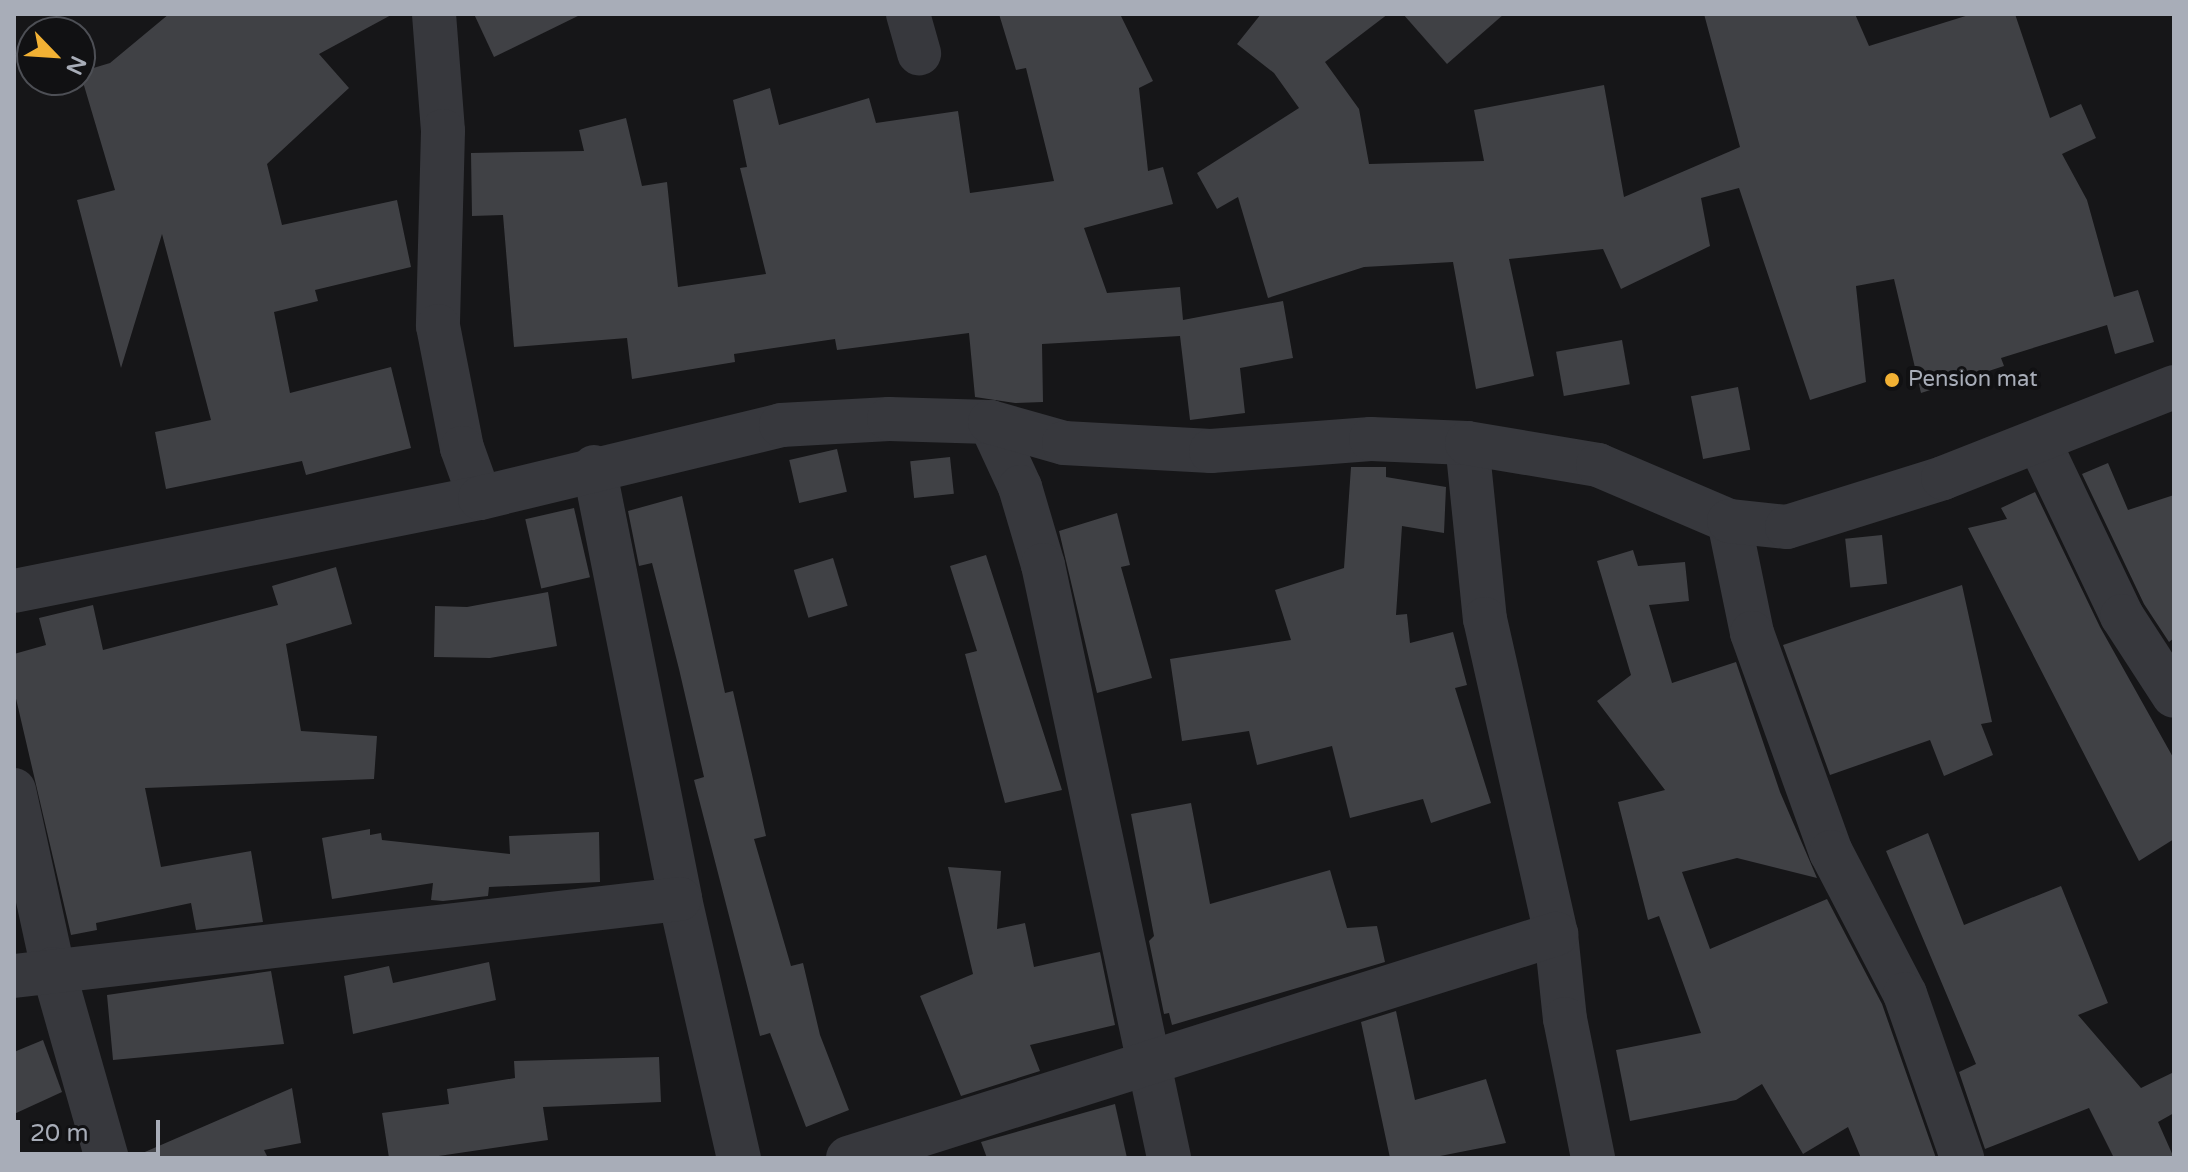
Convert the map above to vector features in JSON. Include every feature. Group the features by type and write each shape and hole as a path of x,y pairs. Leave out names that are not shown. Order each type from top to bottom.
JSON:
{"street":[{"path":"434,14 443,131 438,326 462,448 480,498"},
{"path":"14,591 480,498 594,467 781,425 889,419 990,422 1064,443 1211,451 1371,439 1467,443 1598,465 1729,521 1787,527 2039,442 2174,387"},
{"path":"990,422 1020,487 1043,565 1169,1158"},
{"path":"2039,442 2122,616 2174,696"},
{"path":"1467,443 1485,619 1556,934 1565,1019 1593,1158"},
{"path":"594,467 680,899 739,1158"},
{"path":"1729,521 1752,633 1831,852 1905,994 1962,1158"},
{"path":"14,790 34,973 107,1158"},
{"path":"34,973 680,899"},
{"path":"848,1158 1147,1059 1556,934"}],"building":[{"path":"169,14 393,14 319,54 349,88 267,164 282,225 397,200 411,267 315,290 318,301 274,312 290,393 391,367 411,448 306,475 302,461 166,489 155,432 211,420 162,234 121,368 77,200 115,190 87,96 96,96 96,67 110,63"},
{"path":"474,14 582,14 494,57"},
{"path":"999,14 1120,14 1153,81 1139,88 1148,171 1163,167 1173,204 1084,228 1107,293 1180,287 1183,320 1283,301 1293,358 1240,368 1245,413 1190,420 1180,336 1042,344 1043,402 1015,403 975,397 969,333 837,350 835,339 734,354 735,362 632,379 627,338 514,347 503,215 472,216 471,153 584,151 579,130 626,118 642,186 667,182 678,287 766,274 740,168 747,167 733,100 770,88 779,125 869,98 876,123 958,111 970,193 1054,181 1026,68 1016,70"},
{"path":"1261,14 1388,14 1325,62 1359,109 1369,164 1484,161 1474,110 1604,85 1624,197 1740,147 1704,14 1855,14 1869,46 1972,14 2015,14 2050,118 2081,104 2096,138 2062,154 2087,200 2114,297 2138,290 2154,342 2115,354 2107,325 2001,358 2004,366 1921,393 1894,279 1856,286 1866,382 1810,400 1739,188 1701,198 1710,246 1621,289 1603,249 1509,259 1534,376 1476,389 1453,262 1364,267 1268,298 1238,197 1217,209 1197,173 1299,108 1274,73 1237,44"},
{"path":"1403,14 1504,14 1447,64"},
{"path":"1622,340 1630,384 1564,396 1556,352"},
{"path":"1738,387 1750,450 1703,459 1691,396"},
{"path":"837,449 847,492 799,503 789,460"},
{"path":"950,457 954,494 914,498 910,461"},
{"path":"2108,463 2128,510 2174,495 2174,638 2169,642 2144,604 2082,474"},
{"path":"1351,467 1386,467 1386,477 1446,487 1444,533 1402,526 1396,615 1407,614 1410,643 1453,632 1467,685 1455,688 1491,803 1431,823 1423,799 1350,818 1332,746 1257,765 1249,731 1182,741 1170,659 1291,640 1275,590 1344,568"},
{"path":"2035,492 2100,627 2174,759 2174,839 2139,861 1968,528 2007,519 2001,508"},
{"path":"682,496 725,693 733,691 766,836 754,839 791,966 803,963 820,1035 849,1110 806,1127 770,1033 760,1036 694,780 704,777 679,669 652,563 639,566 628,511"},
{"path":"574,508 590,577 541,588 525,519"},
{"path":"1117,513 1130,565 1121,567 1152,678 1097,693 1059,531"},
{"path":"1882,535 1887,584 1850,588 1845,539"},
{"path":"1633,550 1638,566 1685,562 1689,601 1649,605 1672,683 1736,662 1780,792 1817,878 1737,858 1682,872 1710,949 1827,899 1882,1004 1936,1158 1861,1158 1848,1127 1803,1154 1762,1084 1736,1100 1630,1121 1616,1050 1701,1033 1659,916 1648,920 1618,802 1665,790 1597,701 1631,675 1597,561"},
{"path":"986,555 1062,790 1005,803 965,654 977,651 950,566"},
{"path":"833,558 848,606 808,618 794,570"},
{"path":"336,567 352,624 286,644 301,731 377,736 374,779 145,788 161,867 251,851 263,922 196,930 191,903 96,923 97,930 71,935 14,690 14,654 46,645 39,618 93,605 103,650 278,605 272,586"},
{"path":"1962,585 1992,722 1981,724 1993,755 1944,776 1930,740 1830,775 1783,645"},
{"path":"548,592 557,646 490,658 434,657 435,606 467,607"},
{"path":"1191,803 1210,904 1330,870 1347,928 1377,926 1385,962 1172,1025 1169,1013 1164,1014 1149,941 1154,936 1131,814"},
{"path":"370,829 370,835 381,833 382,840 510,854 509,836 599,832 600,882 489,887 488,896 443,901 431,900 433,883 332,899 322,838"},
{"path":"1928,833 1964,925 2061,886 2108,1003 2078,1015 2141,1088 2174,1072 2174,1113 2158,1122 2174,1158 2114,1158 2089,1108 1985,1149 1959,1072 1976,1064 1886,851"},
{"path":"948,867 1001,871 997,929 1025,923 1034,967 1100,952 1115,1025 1030,1045 1040,1071 961,1096 920,996 973,974"},
{"path":"489,962 496,1000 353,1034 344,976 389,966 393,983"},
{"path":"271,971 284,1044 113,1060 107,995"},
{"path":"1396,1011 1415,1100 1486,1079 1506,1143 1430,1158 1390,1158 1361,1022"},
{"path":"43,1040 62,1092 14,1114 14,1052"},
{"path":"659,1057 661,1102 543,1107 548,1140 425,1158 389,1158 382,1113 449,1104 447,1089 515,1078 514,1061"},
{"path":"292,1088 301,1143 264,1150 268,1158 131,1158"},
{"path":"1115,1104 1127,1158 987,1158 981,1142"}],"place":[{"name":"Pension mat","path":"1892,380"}]}
